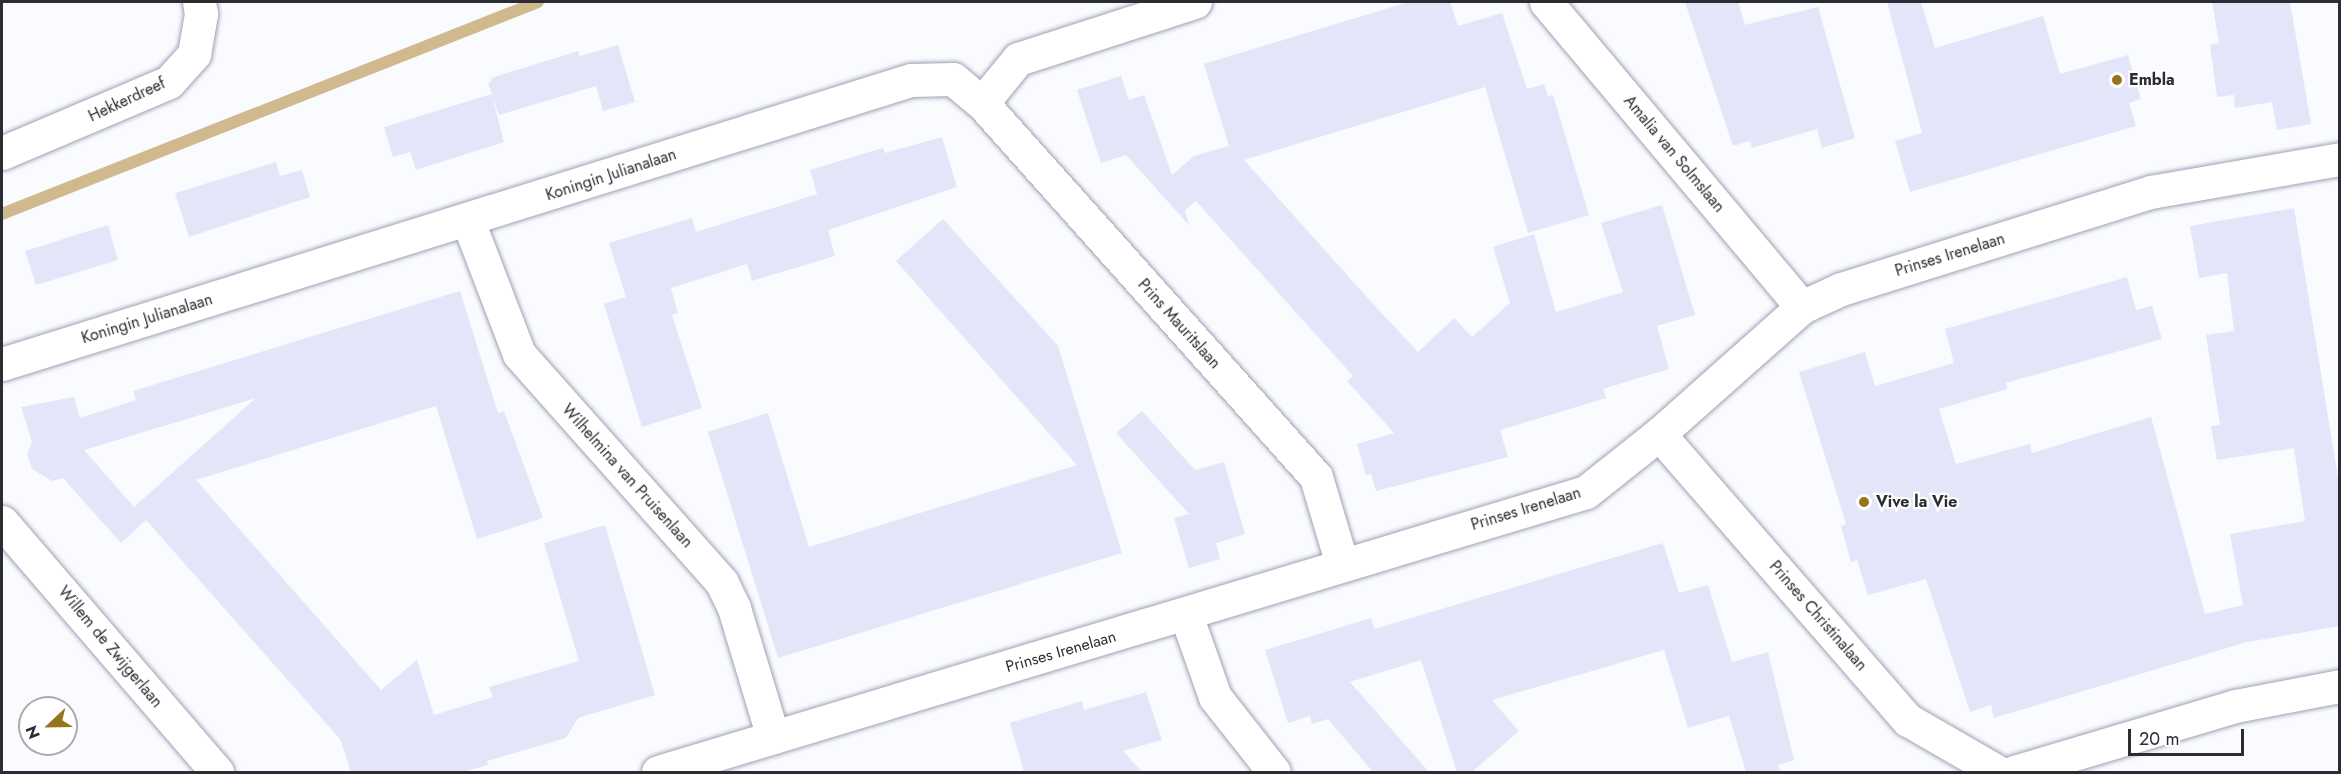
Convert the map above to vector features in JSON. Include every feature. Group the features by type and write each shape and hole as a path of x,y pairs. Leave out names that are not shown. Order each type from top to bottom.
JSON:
{"street":[{"name":"Hekkerdreef","path":"2,153 169,82 194,54 201,14 199,2"},
{"path":"982,103 1018,59 1195,2"},
{"name":"Amalia van Solmslaan","path":"1546,2 1802,307"},
{"name":"Koningin Julianalaan","path":"2,364 468,221 911,80 953,79 982,103"},
{"name":"Prins Mauritslaan","path":"982,103 1316,477 1342,564"},
{"name":"Prinses Irenelaan","path":"664,772 773,736 1186,615 1342,564 1586,492 1659,434 1802,307 1840,289 2151,192 2340,159"},
{"name":"Wilhelmina van Pruisenlaan","path":"468,221 519,354 722,583 734,608 773,736"},
{"name":"Prinses Christinalaan","path":"1659,434 1908,720 1998,772"},
{"name":"Willem de Zwijgerlaan","path":"2,522 217,772"},
{"path":"1186,615 1215,697 1274,772"},
{"path":"2014,772 2235,706 2340,686"}],"building":[{"path":"1408,2 1450,2 1458,26 1502,13 1527,89 1544,84 1548,96 1553,95 1589,215 1528,233 1485,87 1244,160 1374,305 1418,352 1454,318 1472,337 1510,303 1493,247 1534,234 1556,312 1623,292 1601,223 1662,205 1695,315 1657,326 1669,369 1603,389 1606,398 1500,430 1508,457 1376,491 1371,474 1366,475 1357,444 1394,433 1347,381 1353,376 1196,201 1185,210 1189,225 1126,155 1101,163 1077,90 1121,76 1129,100 1144,95 1172,175 1194,156 1229,146 1204,64"},
{"path":"1685,2 1738,2 1745,25 1818,7 1855,138 1822,148 1817,129 1752,148 1750,141 1733,146"},
{"path":"1887,2 1921,2 1935,48 2043,16 2060,74 2128,55 2141,99 2129,103 2136,126 1910,192 1895,141 1922,133"},
{"path":"2212,2 2290,2 2311,124 2277,130 2272,102 2235,108 2234,95 2217,97 2210,45 2219,43"},
{"path":"618,45 635,102 603,111 596,86 499,115 492,96 504,142 416,170 410,152 393,157 384,127 492,94 488,83 492,81 491,78 578,51 580,56"},
{"path":"942,137 957,187 828,230 835,256 752,281 747,264 671,288 678,313 672,315 702,408 642,427 604,304 626,297 609,243 692,218 696,232 786,204 817,194 810,170 883,148 885,153"},
{"path":"276,162 280,176 302,170 310,197 189,237 175,193"},
{"path":"2294,208 2340,490 2340,626 2247,642 1994,718 1991,705 1970,712 1926,579 1868,595 1857,560 1851,562 1841,526 1846,524 1799,372 1865,352 1875,386 1954,363 1945,329 2127,277 2136,310 2152,306 2162,339 2006,383 2007,389 1939,409 1956,464 2030,444 2032,453 2151,417 2205,614 2243,605 2230,534 2305,521 2294,448 2217,460 2211,426 2220,425 2206,335 2234,331 2227,273 2199,278 2190,226"},
{"path":"943,219 1058,346 1122,553 778,658 708,432 768,413 809,547 1077,465 896,261"},
{"path":"108,225 118,260 36,285 25,251"},
{"path":"460,291 498,413 504,411 543,518 477,539 436,406 196,480 381,690 417,660 434,715 493,697 489,687 579,661 544,543 605,525 655,695 578,718 566,738 487,761 488,765 463,772 351,772 340,739 146,520 121,543 63,478 52,481 32,469 27,454 32,442 21,407 74,397 80,418 136,400 133,391","holes":["256,398 134,507 84,450"]},
{"path":"1142,411 1195,470 1224,462 1245,534 1216,543 1220,559 1189,568 1174,518 1189,514 1116,433"},
{"path":"1663,543 1679,593 1708,585 1732,662 1768,652 1794,760 1778,765 1781,772 1746,772 1729,716 1688,728 1664,650 1492,700 1519,731 1472,772 1457,772 1421,660 1350,682 1429,772 1373,772 1328,719 1312,724 1310,716 1288,723 1265,650 1371,618 1374,629"},
{"path":"1146,692 1162,740 1123,751 1142,772 1024,772 1010,723 1082,701 1084,710"}],"waterway":[{"path":"2,214 538,2"}],"place":[{"name":"Embla","path":"2117,80"},
{"name":"Vive la Vie","path":"1864,502"}]}
